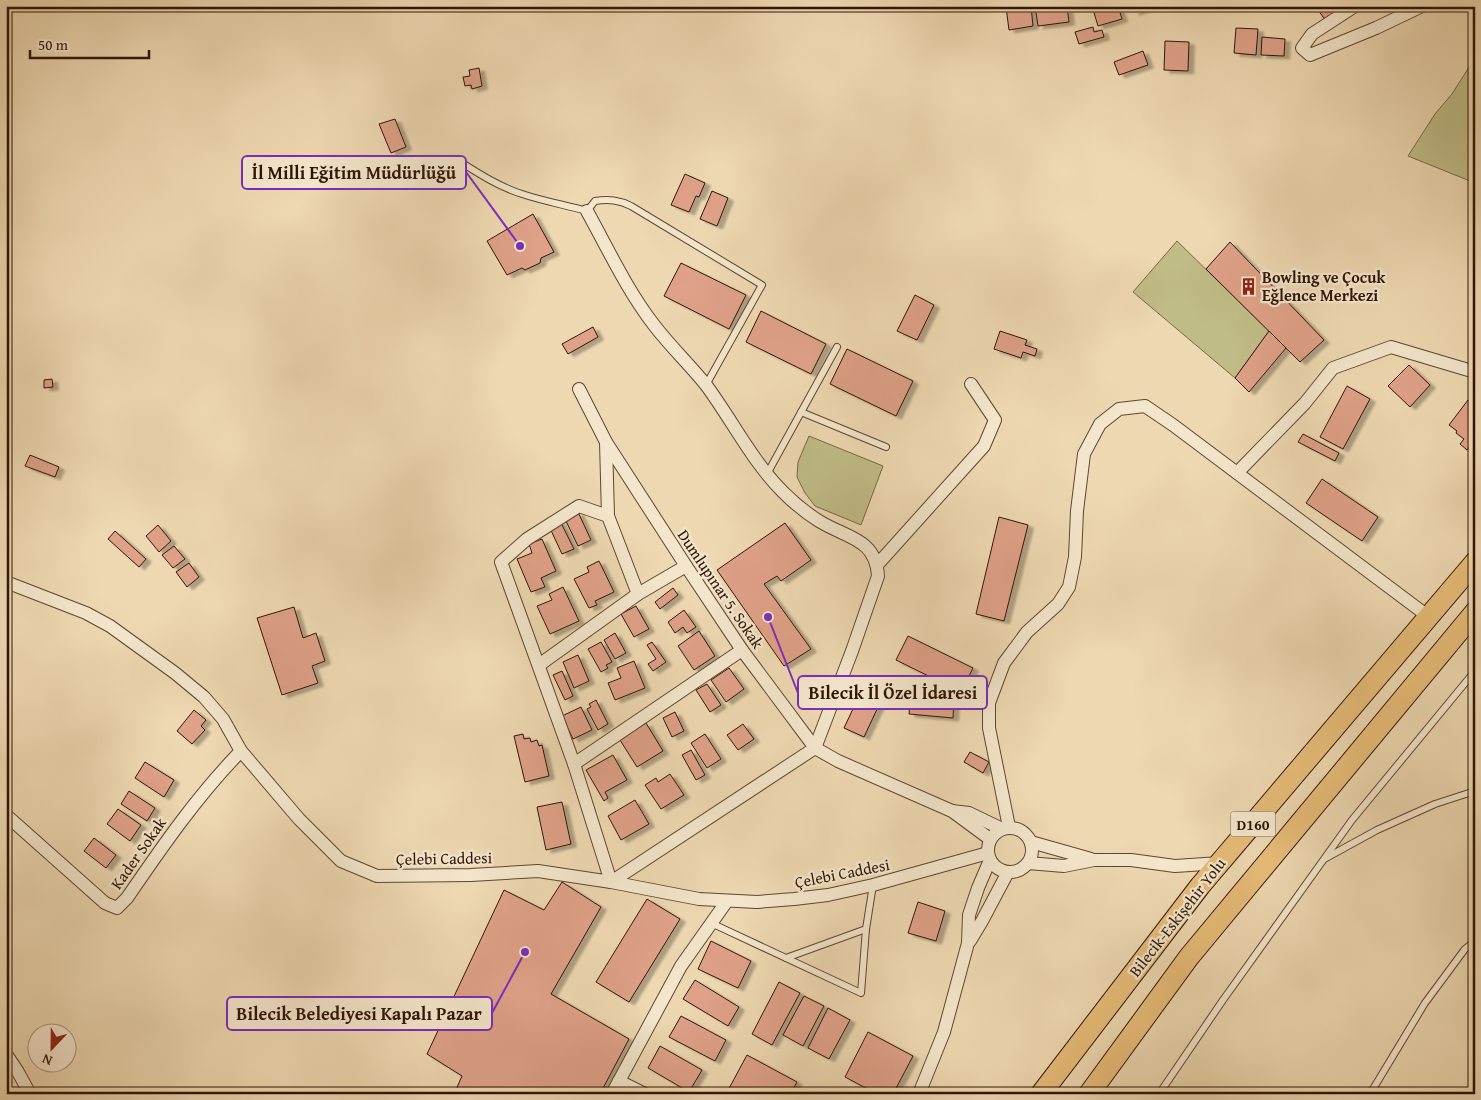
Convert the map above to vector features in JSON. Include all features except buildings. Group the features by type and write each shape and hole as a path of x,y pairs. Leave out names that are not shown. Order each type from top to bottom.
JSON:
{"main road":[{"name":"Bilecik-Eskişehir Yolu","path":"1041,1094 1200,886 1475,562"},
{"name":"Bilecik-Eskişehir Yolu","path":"1089,1094 1189,957 1475,612"}],"street":[{"path":"1355,6 1312,34 1302,48 1310,55 1376,28 1422,6"},
{"path":"587,210 636,298 654,325 706,386 767,475 784,493 819,521 862,544 872,554 877,564 878,576 815,748 611,882 574,764 501,562 527,539 579,506 608,516"},
{"path":"1237,473 1305,404 1332,368 1391,347 1475,372"},
{"path":"877,564 984,446 996,420 971,384"},
{"name":"Dumlupınar 5. Sokak","path":"579,389 606,442 686,566 742,650 815,748 838,761 952,811 990,839"},
{"path":"1006,828 988,728 989,703 1004,663 1027,632 1058,604 1069,587 1075,557 1077,511 1084,454 1100,424 1118,409 1145,406 1429,617"},
{"path":"606,442 608,516 638,594"},
{"path":"539,665 638,594 686,566"},
{"name":"Çelebi Caddesi","path":"6,582 86,613 110,626 174,673 204,697 223,719 241,751 299,819 341,862 377,876 471,875 538,871 611,882 699,899 756,902 794,900 828,895 989,857"},
{"path":"574,764 742,650"},
{"name":"Kader Sokak","path":"6,815 104,903 117,908 127,898 178,823 241,751"},
{"name":"Dumlupınar 5. Sokak","path":"952,811 969,813 1006,828"},
{"path":"919,1094 944,1032 968,944 970,915 989,857 988,845 990,839 996,832 1006,828 1016,828 1028,836 1033,849 1028,863 1016,872 1001,870 995,866 989,857"},
{"path":"1031,842 1094,860"},
{"path":"1028,863 1064,866 1094,860 1131,860 1175,866 1220,863"},
{"path":"968,944 1008,872"},
{"path":"612,1094 681,966 727,901"},
{"path":"6,1054 30,1094"},
{"path":"619,1081 645,1094"}],"lane":[{"path":"462,163 493,182 520,194 587,210 595,201 622,201 762,285 706,386"},
{"path":"767,475 837,347"},
{"path":"801,412 886,447"},
{"path":"1159,1094 1223,1000 1352,820 1475,671"},
{"path":"1324,859 1377,830 1435,804 1475,792"},
{"path":"711,923 861,993 866,929 874,885"},
{"path":"786,958 866,929"},
{"path":"1370,1094 1425,1003 1465,949 1475,941"}],"shaded area":[{"path":"1475,63 1475,183 1408,156 1471,64"},
{"path":"1177,241 1269,331 1235,378 1133,292"},
{"path":"809,436 883,466 861,525 815,506 805,493 797,477 798,462"}],"place":[{"name":"İl Milli Eğitim Müdürlüğü","path":"520,246"},
{"name":"Bowling ve Çocuk Eğlence Merkezi","path":"1248,286"},
{"name":"Bilecik İl Özel İdaresi","path":"768,617"},
{"name":"Bilecik Belediyesi Kapalı Pazar","path":"525,952"}]}
